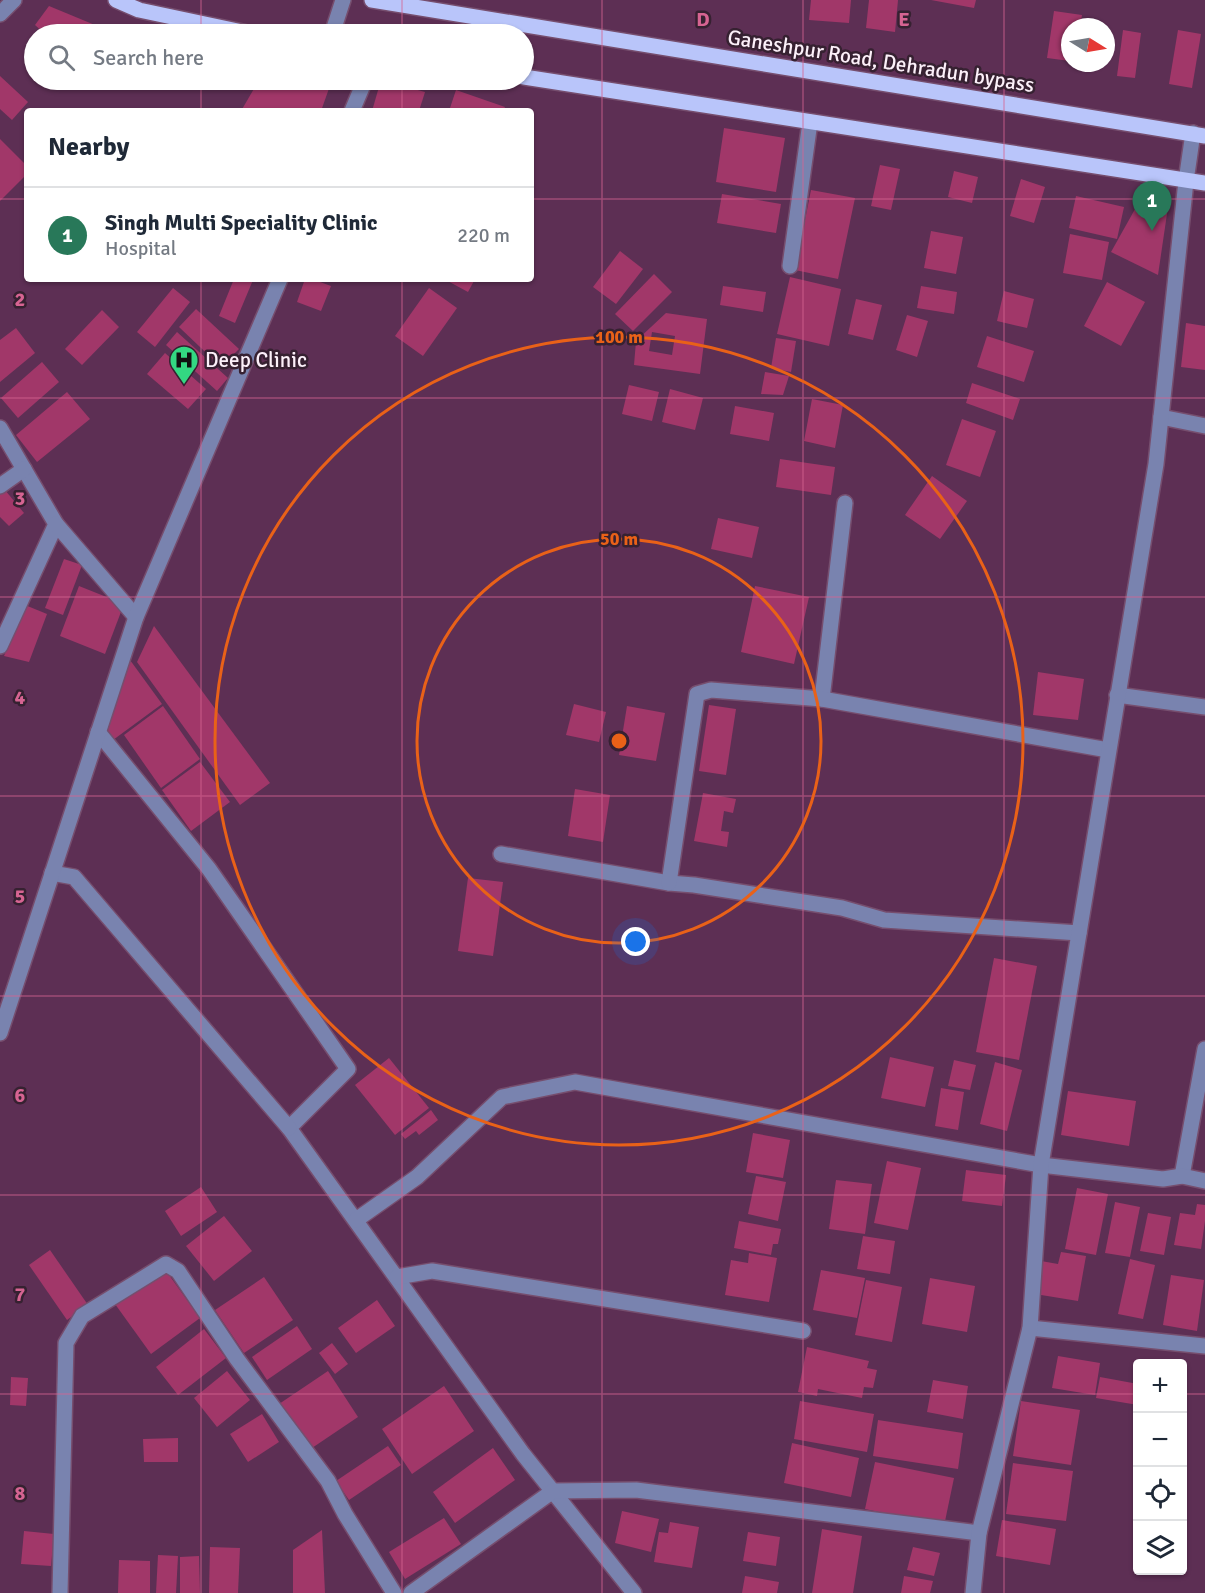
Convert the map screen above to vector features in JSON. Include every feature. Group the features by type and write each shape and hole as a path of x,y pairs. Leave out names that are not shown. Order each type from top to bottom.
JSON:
{"main road":[{"path":"116,0 139,10 205,24"},
{"name":"Ganeshpur Road, Dehradun bypass","path":"372,0 519,24"},
{"name":"Ganeshpur Road, Dehradun bypass","path":"534,26 1199,135"},
{"path":"534,79 1205,183"}],"street":[{"path":"0,14 14,0"},
{"path":"335,24 343,0"},
{"path":"353,108 361,90"},
{"path":"790,266 810,122"},
{"path":"973,1593 979,1533 1030,1328 1041,1166 1156,464 1186,181 1199,135"},
{"path":"0,1033 136,617 279,282"},
{"path":"1161,417 1205,426"},
{"path":"0,428 56,524 136,617"},
{"path":"0,486 24,469"},
{"path":"822,699 844,503"},
{"path":"0,646 56,524"},
{"path":"669,883 697,694 711,690 822,699 1108,750"},
{"path":"1117,695 1205,707"},
{"path":"98,732 209,869 348,1069 289,1128"},
{"path":"501,854 669,883 843,908 884,920 1079,933"},
{"path":"52,873 74,877 289,1128 523,1454 634,1593"},
{"path":"1182,1176 1205,1049"},
{"path":"356,1220 417,1176 502,1097 575,1082 1041,1166 1163,1179 1182,1176 1205,1181"},
{"path":"60,1593 66,1343 82,1316 166,1264 178,1271 237,1359 328,1481 345,1514 394,1593"},
{"path":"397,1277 432,1271 803,1331"},
{"path":"1030,1328 1205,1346"},
{"path":"411,1593 553,1491 636,1490 979,1533"}],"building":[{"path":"811,0 851,0 849,23 809,20"},
{"path":"869,0 898,0 895,32 866,28"},
{"path":"931,0 976,0 974,8"},
{"path":"49,6 92,24 36,24"},
{"path":"1054,11 1082,15 1082,18 1061,18 1061,60 1047,58"},
{"path":"1123,30 1141,33 1135,78 1117,76"},
{"path":"1178,30 1201,34 1192,88 1169,84"},
{"path":"0,76 28,102 12,120 0,109"},
{"path":"253,90 328,90 322,108 243,108"},
{"path":"378,90 425,92 420,108 373,108"},
{"path":"456,90 505,107 504,108 450,108"},
{"path":"724,128 785,138 776,192 716,182"},
{"path":"0,139 24,163 24,177 0,201"},
{"path":"880,165 900,169 891,210 871,206"},
{"path":"954,171 978,177 972,203 948,197"},
{"path":"1021,179 1045,187 1034,223 1010,216"},
{"path":"811,190 855,198 838,279 795,270"},
{"path":"722,194 781,204 776,233 717,223"},
{"path":"1076,196 1124,207 1117,239 1069,228"},
{"path":"1139,202 1168,207 1158,275 1111,252"},
{"path":"931,231 963,237 956,274 924,268"},
{"path":"1070,234 1109,242 1102,280 1063,273"},
{"path":"620,251 643,269 616,304 593,287"},
{"path":"654,274 672,292 633,331 615,314"},
{"path":"790,277 841,289 829,346 777,334"},
{"path":"233,282 252,282 235,323 219,316"},
{"path":"304,282 320,282 331,286 321,311 297,302"},
{"path":"450,282 473,282 468,292"},
{"path":"1107,282 1145,302 1121,346 1084,326"},
{"path":"723,286 766,292 763,312 720,305"},
{"path":"921,286 957,292 954,314 917,308"},
{"path":"173,288 190,302 155,347 137,332"},
{"path":"429,288 457,308 423,356 395,336"},
{"path":"1004,291 1034,299 1027,328 997,321"},
{"path":"856,299 882,305 873,340 848,334"},
{"path":"196,309 239,349 221,367 179,327"},
{"path":"102,310 119,327 82,365 65,349"},
{"path":"666,313 707,319 700,374 634,365 636,341","holes":["652,332 675,336 672,355 649,351"]},
{"path":"907,315 928,321 917,357 896,350"},
{"path":"1186,323 1205,326 1205,370 1181,367"},
{"path":"16,328 35,353 0,382 0,340"},
{"path":"177,332 228,378 217,391 166,345"},
{"path":"987,336 1034,351 1024,382 977,367"},
{"path":"776,338 796,341 791,372 771,368"},
{"path":"165,353 206,389 188,409 147,374"},
{"path":"42,362 59,382 18,418 1,398"},
{"path":"765,372 789,376 783,395 761,394"},
{"path":"972,383 1020,399 1013,420 966,403"},
{"path":"629,385 659,392 652,421 622,414"},
{"path":"670,389 703,398 695,430 662,422"},
{"path":"67,392 90,419 37,462 16,435"},
{"path":"812,399 843,405 835,448 804,441"},
{"path":"735,406 774,413 769,441 730,434"},
{"path":"962,419 996,431 980,477 946,465"},
{"path":"780,459 835,467 831,495 776,487"},
{"path":"932,476 967,501 940,539 905,515"},
{"path":"0,484 24,513 9,526 0,517"},
{"path":"718,518 759,527 752,558 711,549"},
{"path":"64,559 82,565 63,615 45,608"},
{"path":"79,586 124,604 105,654 60,636"},
{"path":"755,586 809,597 794,664 741,652"},
{"path":"25,605 47,614 29,662 4,656"},
{"path":"154,626 270,783 240,805 137,662"},
{"path":"130,660 162,704 113,740 103,730"},
{"path":"1038,672 1084,679 1078,720 1033,715"},
{"path":"574,704 606,712 599,742 566,735"},
{"path":"709,705 736,709 726,775 699,771"},
{"path":"163,706 200,759 161,788 124,735"},
{"path":"627,706 665,713 656,761 619,755"},
{"path":"200,762 230,802 191,831 162,790"},
{"path":"575,789 610,795 603,842 568,836"},
{"path":"703,793 736,799 733,813 724,811 721,831 729,832 727,847 694,841"},
{"path":"468,878 503,882 493,956 458,951"},
{"path":"994,958 1037,966 1019,1060 976,1052"},
{"path":"890,1057 934,1067 925,1107 881,1098"},
{"path":"389,1058 429,1108 395,1135 355,1085"},
{"path":"954,1060 976,1065 970,1090 948,1086"},
{"path":"995,1062 1022,1070 1007,1131 980,1124"},
{"path":"941,1088 964,1092 958,1130 935,1126"},
{"path":"1068,1091 1136,1101 1129,1146 1061,1135"},
{"path":"431,1110 438,1120 419,1135 416,1131 405,1139 401,1134"},
{"path":"753,1133 790,1140 783,1178 746,1172"},
{"path":"887,1161 921,1168 908,1230 874,1223"},
{"path":"966,1170 1006,1175 1002,1206 962,1201"},
{"path":"756,1176 786,1182 778,1221 748,1214"},
{"path":"836,1180 872,1184 865,1234 829,1229"},
{"path":"201,1187 217,1212 181,1236 165,1211"},
{"path":"1077,1188 1108,1194 1096,1255 1065,1249"},
{"path":"1115,1202 1140,1207 1130,1257 1105,1253"},
{"path":"1197,1204 1205,1205 1201,1249 1174,1245 1180,1213 1195,1215"},
{"path":"1148,1213 1171,1217 1164,1255 1140,1251"},
{"path":"224,1216 252,1251 214,1281 186,1246"},
{"path":"739,1221 781,1229 778,1244 773,1244 771,1255 734,1248"},
{"path":"863,1236 895,1241 890,1274 857,1269"},
{"path":"50,1250 88,1305 67,1320 29,1265"},
{"path":"1061,1252 1086,1256 1078,1301 1035,1294 1041,1261 1058,1264"},
{"path":"749,1253 777,1258 769,1302 725,1295 731,1260 748,1263"},
{"path":"1130,1259 1155,1265 1143,1319 1118,1314"},
{"path":"164,1268 200,1318 151,1354 115,1304"},
{"path":"821,1270 865,1278 857,1318 813,1310"},
{"path":"1171,1275 1204,1280 1197,1331 1163,1325"},
{"path":"264,1277 293,1320 244,1353 215,1310"},
{"path":"930,1278 975,1286 967,1332 922,1324"},
{"path":"866,1280 902,1287 892,1342 855,1335"},
{"path":"377,1300 395,1326 356,1353 338,1328"},
{"path":"297,1326 312,1349 267,1380 252,1357"},
{"path":"204,1329 226,1358 178,1395 156,1367"},
{"path":"332,1343 348,1364 335,1374 319,1353"},
{"path":"807,1347 869,1361 867,1368 877,1370 873,1388 864,1387 862,1398 818,1389 817,1396 798,1392"},
{"path":"1058,1356 1100,1363 1095,1395 1052,1388"},
{"path":"227,1371 250,1400 217,1427 194,1398"},
{"path":"328,1371 358,1417 309,1450 279,1404"},
{"path":"11,1377 28,1378 26,1406 10,1405"},
{"path":"1100,1377 1133,1383 1133,1404 1096,1398"},
{"path":"933,1380 968,1386 963,1419 927,1412"},
{"path":"444,1386 474,1431 412,1474 382,1429"},
{"path":"800,1401 874,1414 867,1452 794,1439"},
{"path":"1021,1401 1080,1410 1071,1465 1013,1456"},
{"path":"262,1414 279,1442 248,1462 230,1434"},
{"path":"878,1420 963,1433 958,1469 873,1456"},
{"path":"178,1438 178,1462 144,1462 143,1439"},
{"path":"792,1443 859,1458 851,1497 784,1483"},
{"path":"388,1446 401,1465 349,1500 336,1481"},
{"path":"493,1448 515,1480 455,1523 433,1492"},
{"path":"875,1462 954,1478 944,1526 865,1509"},
{"path":"1013,1463 1073,1471 1066,1521 1006,1514"},
{"path":"622,1511 659,1519 651,1552 615,1543"},
{"path":"444,1518 461,1544 405,1579 389,1552"},
{"path":"1002,1520 1056,1529 1050,1565 996,1556"},
{"path":"670,1522 699,1527 692,1568 654,1562 659,1532 668,1533"},
{"path":"822,1529 862,1536 853,1593 812,1593"},
{"path":"322,1530 325,1593 293,1593 293,1550"},
{"path":"24,1531 54,1534 51,1566 21,1564"},
{"path":"748,1532 780,1537 776,1566 743,1561"},
{"path":"210,1547 240,1548 238,1593 209,1593"},
{"path":"913,1547 940,1553 934,1576 907,1570"},
{"path":"158,1555 178,1556 176,1593 156,1593"},
{"path":"199,1556 200,1593 180,1593 180,1557"},
{"path":"119,1560 150,1561 150,1593 118,1593"},
{"path":"745,1576 779,1582 777,1593 742,1593"},
{"path":"904,1576 933,1581 930,1593 901,1593"}],"place":[{"name":"Singh Multi Speciality Clinic","path":"1152,231"},
{"name":"Deep Clinic","path":"184,386"}]}
